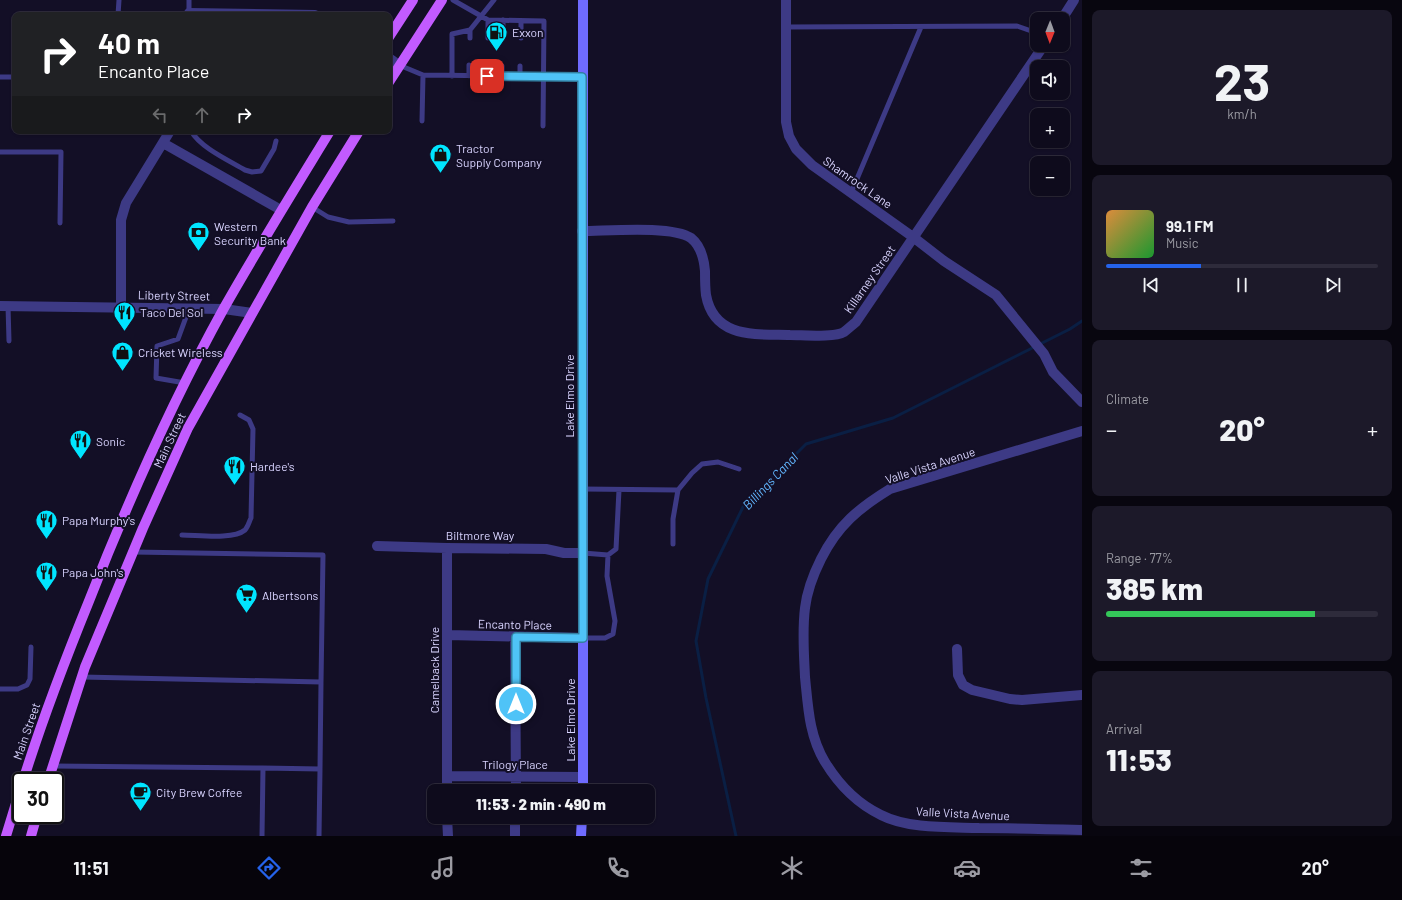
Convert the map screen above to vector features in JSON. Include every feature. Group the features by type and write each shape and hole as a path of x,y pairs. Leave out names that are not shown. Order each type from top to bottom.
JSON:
{"main road":[{"path":"392,32 413,0"},
{"path":"392,77 442,0"},
{"name":"Lake Elmo Drive","path":"582,0 583,784"},
{"name":"Main Street","path":"26,772 40,726 120,522 162,429 224,309 281,210 328,134"},
{"name":"Main Street","path":"51,772 82,677 133,552 188,428 312,207 357,134"},
{"path":"6,836 12,816"},
{"path":"31,836 34,824"},
{"path":"580,836 581,824"}],"street":[{"name":"Shamrock Lane","path":"786,0 786,122 796,149 812,165 944,261 996,295 1044,354 1053,372 1082,402"},
{"path":"1066,12 1074,0"},
{"name":"Killarney Street","path":"582,231 656,230 676,233 690,238 700,249 704,262 706,296 712,312 726,327 749,334 825,336 843,333 856,322 1039,52"},
{"path":"392,60 399,65"},
{"path":"120,308 121,220 126,203 168,134"},
{"path":"163,143 281,210"},
{"name":"Liberty Street","path":"4,306 224,309 252,313"},
{"name":"Valle Vista Avenue","path":"1082,431 890,489 871,500 851,516 835,536 821,559 812,581 805,606 803,649 808,709 813,733 824,761 840,784 860,804 882,816 906,823 931,827 980,832 1069,833 1082,830"},
{"name":"Biltmore Way","path":"377,546 546,548 564,553 583,553"},
{"name":"Camelback Drive","path":"447,548 447,784"},
{"name":"Encanto Place","path":"448,635 583,638"},
{"path":"516,637 516,784"},
{"path":"957,649 958,675 963,685 972,690 1010,699 1022,700 1082,695"},
{"name":"Trilogy Place","path":"447,776 583,777"},
{"path":"447,824 448,836"},
{"path":"515,836 516,824"}],"lane":[{"path":"118,12 119,0"},
{"path":"189,0 189,12"},
{"path":"453,0 488,20 544,21 543,126"},
{"path":"470,38 470,30 494,0"},
{"path":"488,20 488,38"},
{"path":"503,20 503,38"},
{"path":"521,21 521,38"},
{"path":"786,27 1017,26 1030,31"},
{"path":"851,193 921,27"},
{"path":"452,76 452,34 470,30"},
{"path":"399,65 423,75 582,77"},
{"path":"469,76 470,65"},
{"path":"487,65 487,76"},
{"path":"502,66 502,76"},
{"path":"520,66 520,76"},
{"path":"422,121 423,75"},
{"path":"0,77 12,77"},
{"path":"193,134 195,138 208,147 245,170 252,172 261,171 274,149 276,141"},
{"path":"0,152 61,152 60,223"},
{"path":"312,207 328,216 343,220 393,221"},
{"path":"4,306 9,341"},
{"path":"185,383 156,378 157,346 178,339 189,309"},
{"path":"182,535 222,536 238,534 247,529 251,518 252,429 249,420 240,415"},
{"path":"673,544 673,519 678,490 692,473 702,464 718,462 740,469"},
{"path":"582,489 678,490"},
{"path":"583,553 608,555 616,549 619,490"},
{"path":"133,552 324,555 319,836"},
{"path":"583,638 604,638 613,634 615,621 607,576 608,555"},
{"path":"0,689 18,689 27,685 30,679 31,647"},
{"path":"82,677 321,682"},
{"path":"53,766 320,769"},
{"path":"262,836 263,768"}],"waterway":[{"name":"Billings Canal","path":"736,836 706,698 696,641 708,579 743,507 806,444 893,418 1070,329 1082,321"}],"place":[{"name":"Exxon","path":"497,52"},
{"name":"Tractor Supply Company","path":"440,174"},
{"name":"Western Security Bank","path":"198,252"},
{"name":"Taco Del Sol","path":"124,332"},
{"name":"Cricket Wireless","path":"123,372"},
{"name":"Sonic","path":"80,460"},
{"name":"Hardee's","path":"234,486"},
{"name":"Papa Murphy's","path":"46,540"},
{"name":"Papa John's","path":"46,592"},
{"name":"Albertsons","path":"246,614"},
{"name":"City Brew Coffee","path":"140,812"}],"route":[{"path":"487,76 582,77 583,638 516,637 516,704"}]}
